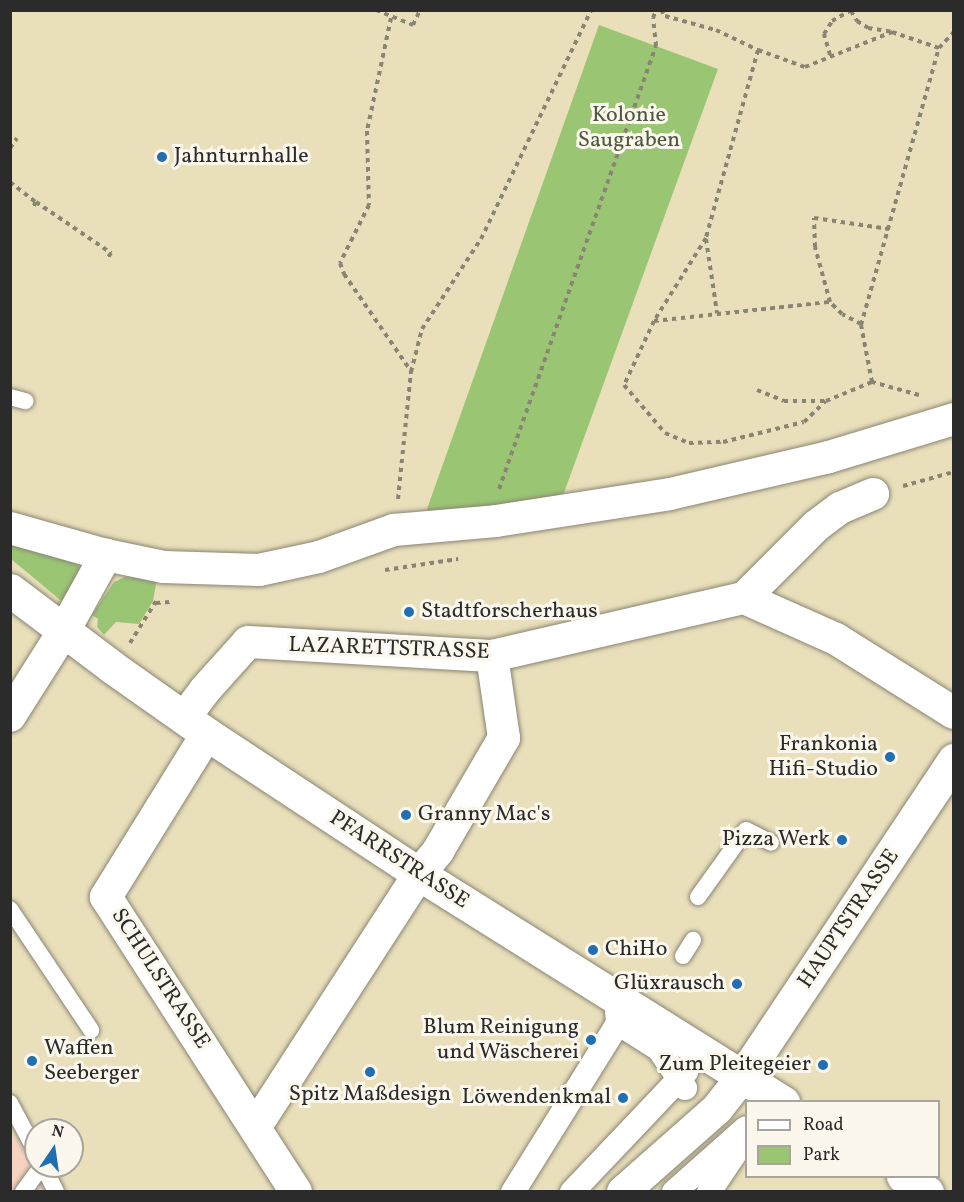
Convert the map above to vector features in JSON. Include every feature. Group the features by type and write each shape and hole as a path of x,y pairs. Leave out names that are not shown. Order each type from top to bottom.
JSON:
{"street":[{"path":"10,528 106,555 164,567 259,570 319,557 394,530 496,521 670,494 829,457 949,420"},
{"path":"873,494 840,508 816,526 744,598 837,639 954,713"},
{"path":"10,716 65,629 106,555"},
{"name":"PFARRSTRASSE","path":"10,590 65,629 111,667 195,726 419,874 618,1011 743,1076 781,1100"},
{"name":"LAZARETTSTRASSE","path":"195,726 205,690 248,642 492,656 744,598"},
{"path":"256,1126 419,874 438,850 504,738 492,656"},
{"name":"SCHULSTRASSE","path":"195,726 106,897 296,1191"},
{"name":"HAUPTSTRASSE","path":"743,1076 954,760"},
{"path":"513,1191 618,1011 659,1049 683,1079 572,1191"},
{"path":"623,1191 671,1152 717,1108 743,1076"},
{"path":"674,1191 745,1129"},
{"path":"709,1191 745,1129"},
{"path":"906,1178 927,1191"}],"lane":[{"path":"698,897 746,830 771,843"},
{"path":"10,909 91,1030"},
{"path":"683,956 693,940"},
{"path":"10,1103 24,1129"},
{"path":"23,1191 33,1178"}],"path":[{"path":"376,10 413,25 420,10"},
{"path":"496,521 494,505 656,46 653,18 656,10"},
{"path":"661,10 665,16 716,30 758,50 805,67 830,55 892,32"},
{"path":"830,55 824,34 832,21 851,11 857,21 868,28 892,32 939,48"},
{"path":"394,530 411,372 422,329 481,239 589,12"},
{"path":"391,18 367,130 369,204 340,264 344,274 411,372"},
{"path":"872,382 861,325 939,48 954,32"},
{"path":"758,50 706,238 654,321 624,385 665,433 689,443 723,442 804,422 826,401 872,382 937,400 949,420"},
{"path":"10,148 17,138"},
{"path":"10,182 111,253 107,259"},
{"path":"32,209 36,202"},
{"path":"861,325 842,314 830,302 815,247 814,218 889,229"},
{"path":"706,238 717,313"},
{"path":"654,321 830,302"},
{"path":"757,390 784,401 826,401"},
{"path":"873,494 954,472"},
{"path":"111,667 138,633 156,603 164,567"}],"shaded area":[{"path":"11,1134 24,1151 24,1178 45,1178 55,1191 11,1191"}],"green space":[{"name":"Kolonie Saugraben","path":"599,25 718,69 561,501 435,518 427,509"},
{"path":"10,535 75,559 81,572 65,604 11,559"},
{"path":"125,577 157,578 153,601 139,624 116,622 104,635 97,627 98,619 92,615 114,582"}],"place":[{"name":"Jahnturnhalle","path":"162,157"},
{"name":"Stadtforscherhaus","path":"409,612"},
{"name":"Frankonia Hifi-Studio","path":"890,757"},
{"name":"Granny Mac's","path":"406,815"},
{"name":"Pizza Werk","path":"842,840"},
{"name":"ChiHo","path":"593,950"},
{"name":"Glüxrausch","path":"737,984"},
{"name":"Blum Reinigung und Wäscherei","path":"591,1040"},
{"name":"Waffen Seeberger","path":"32,1061"},
{"name":"Zum Pleitegeier","path":"823,1065"},
{"name":"Spitz Maßdesign","path":"370,1072"},
{"name":"Löwendenkmal","path":"623,1098"}]}
